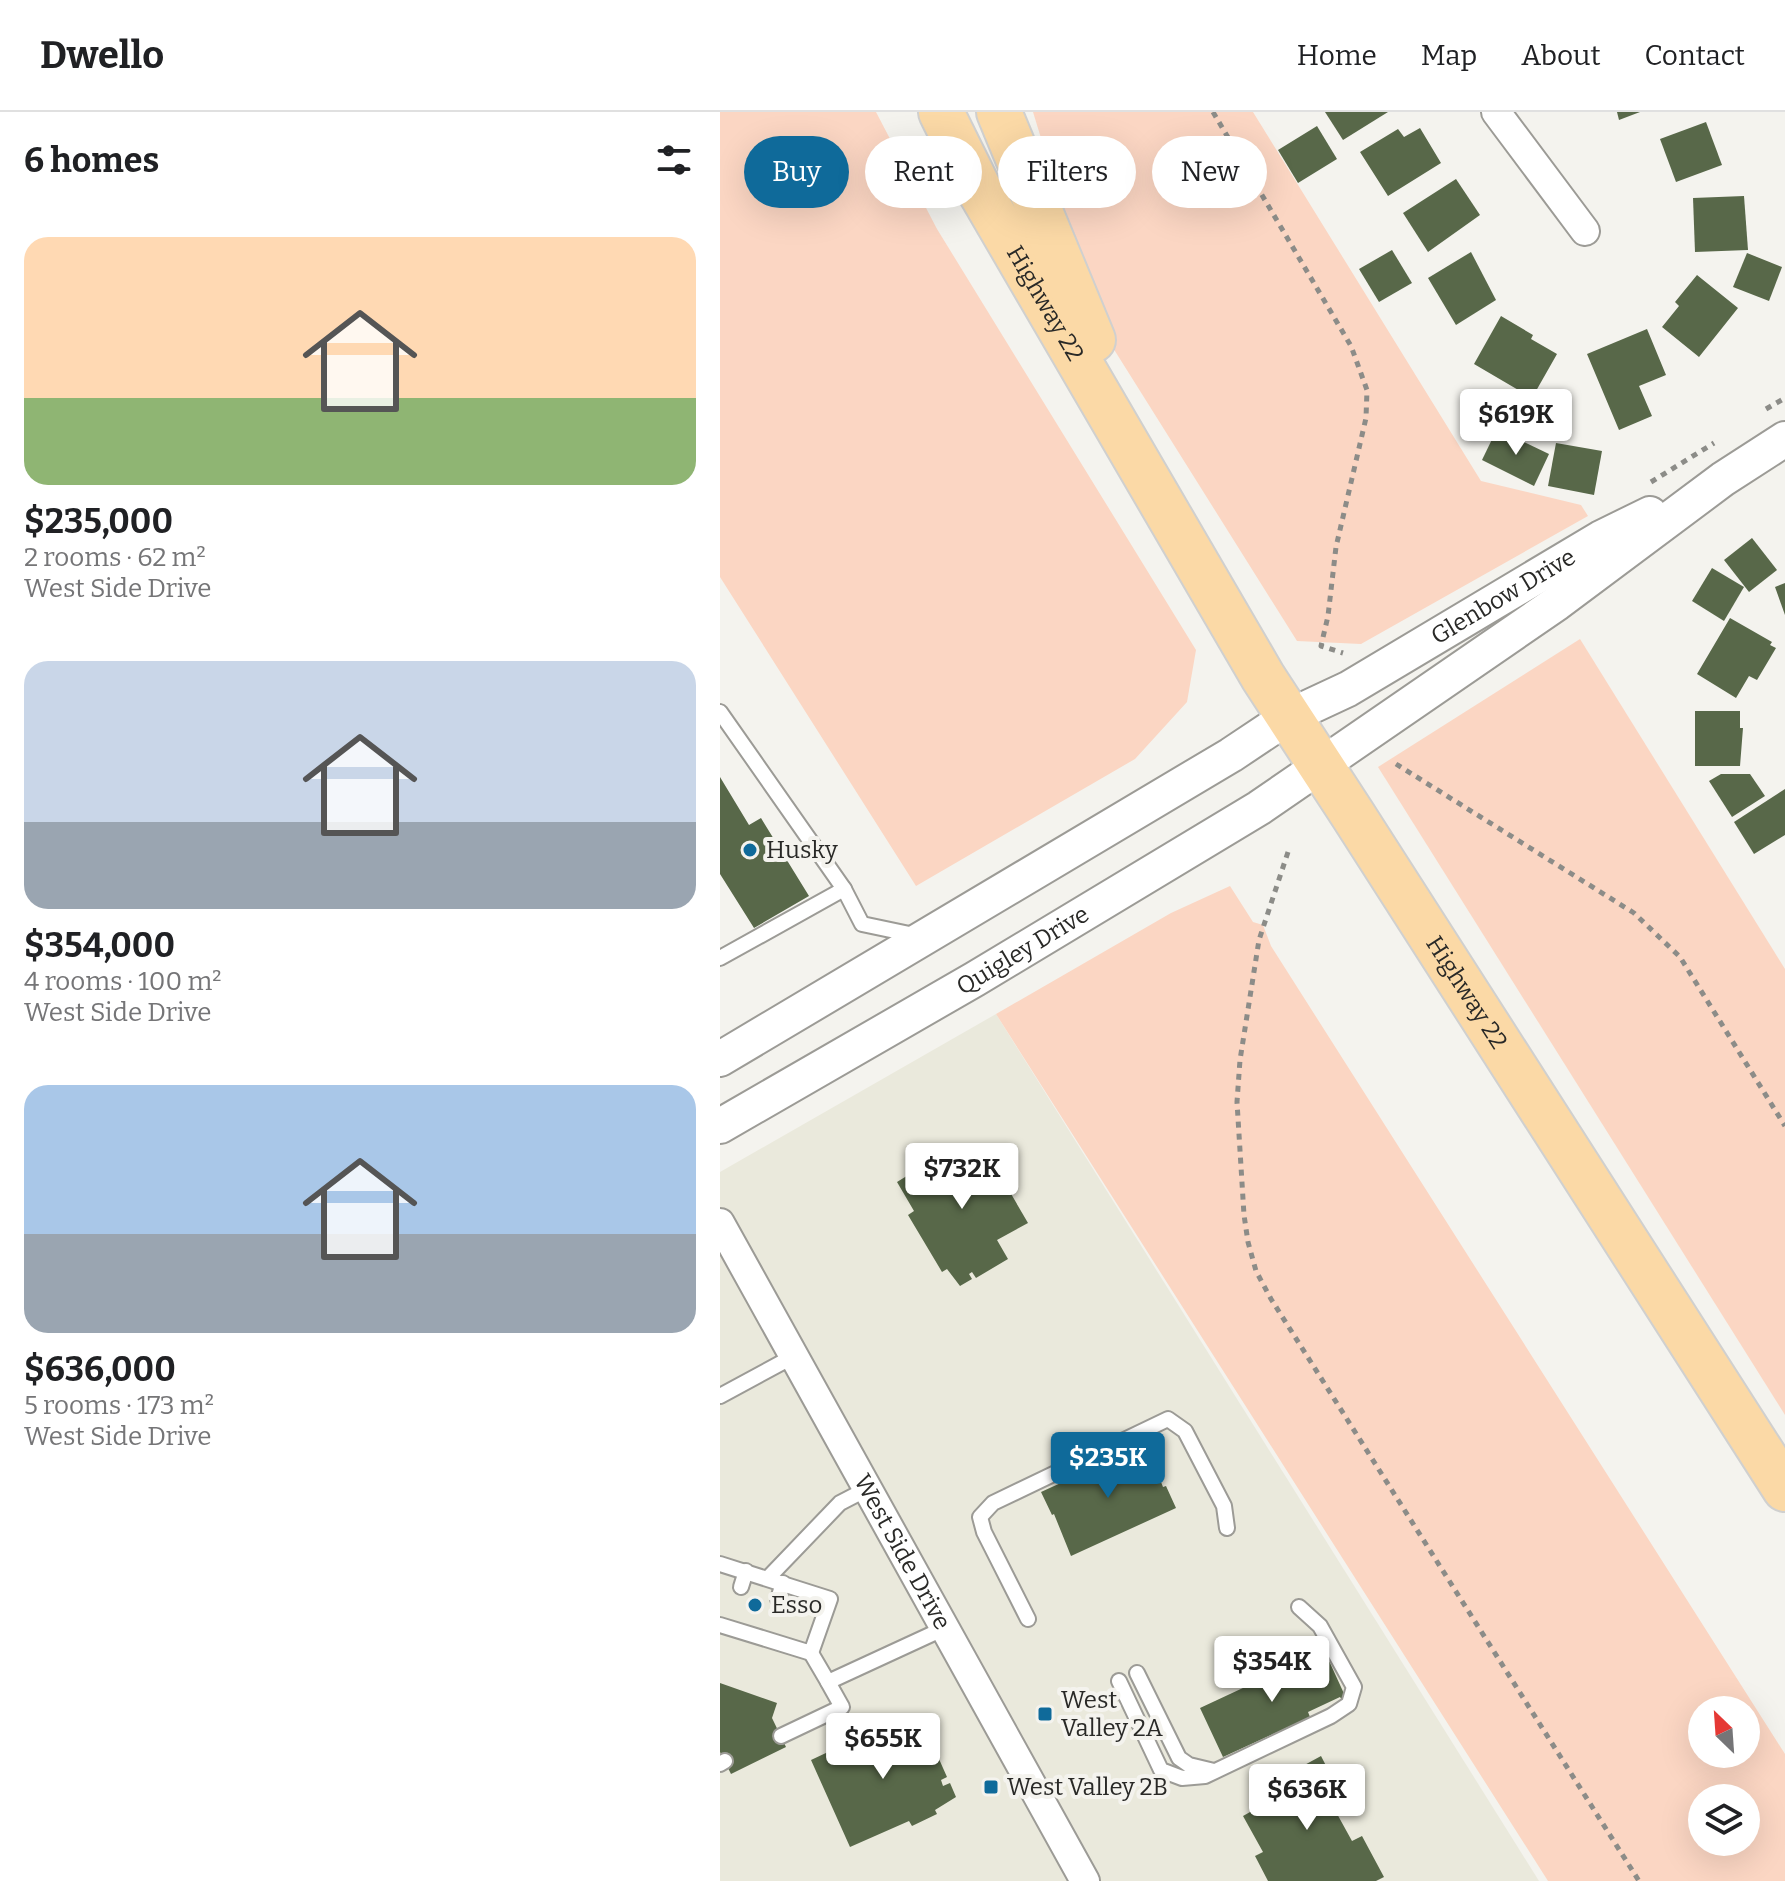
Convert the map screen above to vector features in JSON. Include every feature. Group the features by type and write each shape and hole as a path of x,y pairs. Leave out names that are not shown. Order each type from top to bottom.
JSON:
{"main road":[{"name":"Highway 22","path":"941,112 982,195 1288,717 1785,1489"},
{"name":"Highway 22","path":"999,112 1156,494"}],"street":[{"path":"1496,112 1585,231"},
{"name":"Glenbow Drive","path":"1320,766 1557,603 1723,479 1785,439"},
{"name":"Glenbow Drive","path":"1288,717 1348,689 1601,538 1723,479"},
{"path":"720,1059 1231,755 1288,717"},
{"name":"Quigley Drive","path":"720,1126 975,979 1259,808 1320,766"},
{"name":"West Side Drive","path":"720,1223 1085,1881"}],"lane":[{"path":"720,712 844,889 862,924 927,937"},
{"path":"720,958 844,889"},
{"path":"720,1396 794,1356"},
{"path":"1028,1619 984,1532 980,1517 993,1503 1168,1419 1185,1431 1224,1506 1227,1528"},
{"path":"768,1578 840,1503 867,1489"},
{"path":"720,1564 830,1599 811,1653"},
{"path":"741,1587 746,1571"},
{"path":"778,1599 783,1583"},
{"path":"1119,1681 1161,1770 1182,1778 1205,1776 1331,1716 1349,1704 1354,1687 1320,1626 1299,1607"},
{"path":"732,1611 723,1626 811,1653 842,1707 781,1736"},
{"path":"763,1638 769,1624"},
{"path":"828,1682 945,1628"},
{"path":"1137,1673 1179,1758 1189,1765 1215,1771"}],"path":[{"path":"1213,112 1351,346 1367,390 1366,418 1336,547 1328,616 1321,646"},
{"path":"1396,764 1634,913 1661,937 1680,957 1785,1126"},
{"path":"1288,852 1259,940 1240,1060 1237,1102 1244,1215 1256,1271 1639,1881"}],"shaded area":[{"path":"720,112 876,112 889,136 865,136 865,208 926,208 1196,650 1187,702 1135,759 916,886 720,577"},
{"path":"1033,112 1253,112 1481,481 1581,505 1588,516 1361,644 1297,641 1098,324 1062,208 1136,208 1136,136 1040,136"},
{"path":"1580,639 1785,969 1785,1415 1378,767"},
{"path":"1230,886 1253,922 1263,925 1271,946 1748,1696 1688,1696 1688,1768 1760,1768 1760,1715 1785,1754 1785,1881 1548,1881 996,1014 1171,913"},
{"path":"996,1014 1539,1881 720,1881 720,1172"}],"building":[{"path":"1325,112 1388,112 1343,140"},
{"path":"1617,112 1640,112 1619,120"},
{"path":"1706,122 1722,165 1676,182 1660,139"},
{"path":"1317,126 1337,159 1298,183 1278,150"},
{"path":"1420,128 1441,163 1388,196 1360,152 1398,129 1404,137"},
{"path":"1456,179 1480,215 1428,252 1403,213"},
{"path":"1744,196 1748,250 1695,252 1693,198"},
{"path":"1392,250 1412,283 1379,302 1359,269"},
{"path":"1471,252 1496,300 1456,325 1428,278"},
{"path":"1747,253 1782,267 1769,301 1733,287"},
{"path":"1697,275 1738,308 1699,357 1662,327 1679,306 1675,302"},
{"path":"1501,316 1557,354 1532,398 1474,364"},
{"path":"1647,329 1666,375 1639,386 1652,416 1619,430 1587,354"},
{"path":"1497,429 1549,454 1534,486 1482,460"},
{"path":"1556,443 1602,451 1594,495 1548,486"},
{"path":"1752,538 1777,570 1749,592 1724,560"},
{"path":"1712,568 1744,587 1724,621 1692,601"},
{"path":"1785,583 1785,615 1775,587"},
{"path":"1730,618 1772,642 1770,645 1776,648 1757,680 1749,676 1736,698 1697,674"},
{"path":"1695,711 1740,711 1740,728 1743,728 1740,766 1695,766"},
{"path":"1721,774 1750,774 1765,796 1732,817 1709,781"},
{"name":"Husky","path":"720,777 749,825 761,818 809,896 754,928 720,874"},
{"path":"1785,789 1785,835 1754,854 1734,822"},
{"path":"982,1144 1028,1223 997,1240 1008,1259 976,1278 972,1272 969,1274 972,1279 960,1286 947,1269 942,1272 908,1215 914,1211 897,1182 947,1147 950,1153 958,1149 962,1156"},
{"path":"1146,1444 1163,1487 1166,1486 1176,1508 1071,1556 1054,1514 1041,1492"},
{"path":"1325,1652 1346,1698 1342,1700 1340,1697 1308,1712 1310,1717 1223,1757 1200,1708"},
{"path":"720,1683 777,1703 772,1718 786,1747 731,1774 720,1752"},
{"path":"909,1714 921,1738 927,1735 936,1753 929,1757 932,1763 939,1759 947,1777 941,1780 943,1786 950,1783 956,1797 935,1810 937,1814 912,1826 909,1821 850,1847 811,1760"},
{"path":"1321,1756 1336,1785 1325,1792 1352,1841 1362,1836 1384,1877 1376,1881 1268,1881 1255,1856 1263,1852 1243,1816 1259,1807 1266,1786"}],"place":[{"name":"Husky","path":"750,850"},
{"name":"Esso","path":"755,1605"},
{"name":"West Valley 2A","path":"1045,1714"},
{"name":"West Valley 2B","path":"991,1787"}]}
